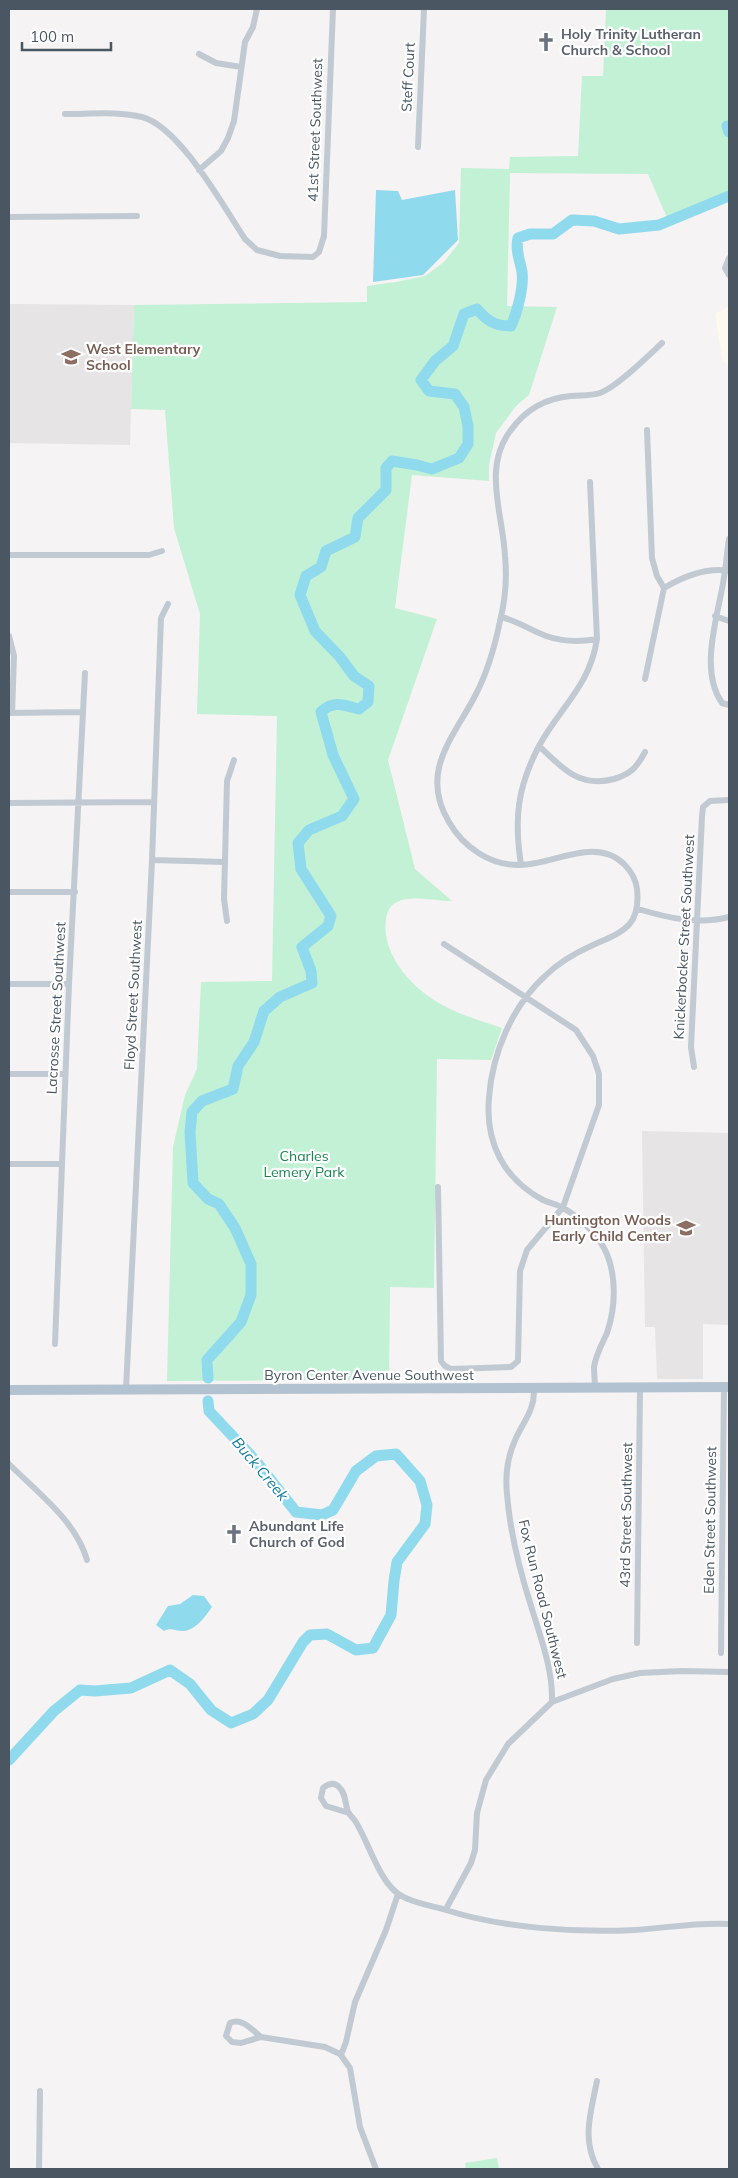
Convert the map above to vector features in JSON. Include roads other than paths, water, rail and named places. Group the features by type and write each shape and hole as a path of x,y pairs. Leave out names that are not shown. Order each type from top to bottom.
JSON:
{"main road":[{"name":"Byron Center Avenue Southwest","path":"9,1390 727,1387"}],"street":[{"path":"65,114 127,114 153,121 176,139 198,170 221,151 228,138 234,121 245,42 253,27 257,9"},
{"name":"41st Street Southwest","path":"198,170 245,239 257,250 280,256 313,257 319,252 324,236 333,9"},
{"name":"Steff Court","path":"418,147 424,9"},
{"path":"199,54 216,63 241,67"},
{"path":"9,217 137,216"},
{"path":"729,258 725,268 729,275"},
{"path":"595,1388 596,1360 607,1332 613,1309 612,1270 604,1247 587,1227 563,1207 546,1202 519,1185 502,1164 489,1126 489,1098 493,1072 504,1038 526,997 542,978 563,960 596,943 618,935 629,925 638,909 637,889 631,873 622,862 606,854 592,852 577,853 521,866 499,862 474,851 460,838 448,821 439,796 440,761 445,746 475,696 484,676 501,617 506,558 496,491 495,467 500,449 508,433 525,413 539,404 562,397 597,394 608,389 662,342"},
{"path":"645,679 664,588 657,576 652,558 647,430"},
{"path":"521,866 517,819 521,789 539,746 579,689 595,656 597,639 590,482"},
{"path":"729,540 727,571 715,616 711,643 711,662 716,689 722,703 729,705"},
{"path":"9,555 149,555 162,551"},
{"path":"664,588 688,576 727,571"},
{"name":"Floyd Street Southwest","path":"126,1389 152,860 161,618 168,604"},
{"path":"715,616 729,621"},
{"path":"501,617 515,620 546,636 567,641 597,639"},
{"path":"9,636 14,656 10,713 83,712"},
{"name":"Lacrosse Street Southwest","path":"55,1344 69,984 80,802 85,673"},
{"path":"539,746 563,769 582,780 600,782 630,773 637,766 644,752"},
{"path":"226,921 224,899 228,781 234,760"},
{"name":"Knickerbocker Street Southwest","path":"694,1068 691,1047 703,807 710,801 729,800"},
{"path":"9,802 154,802"},
{"path":"152,860 225,862"},
{"path":"9,892 75,892"},
{"path":"638,909 659,916 697,921 729,917"},
{"path":"438,1187 441,1361 445,1366 452,1369 511,1367 518,1361 518,1288 520,1271 526,1250 563,1207 596,1116 600,1094 599,1074 593,1056 576,1030 444,944"},
{"path":"9,984 69,984"},
{"path":"9,1074 65,1074"},
{"path":"9,1164 61,1164"},
{"name":"Eden Street Southwest","path":"722,1653 727,1387"},
{"name":"43rd Street Southwest","path":"637,1643 640,1388"},
{"name":"Fox Run Road Southwest","path":"534,1389 533,1406 511,1453 506,1491 523,1581 552,1683 552,1702"},
{"path":"9,1464 60,1515 84,1547 88,1560"},
{"path":"446,1910 471,1863 477,1813 486,1780 508,1744 552,1702 613,1679 640,1673 672,1671 729,1672"},
{"path":"349,1813 326,1806 321,1798 322,1788 327,1785 338,1785 342,1791 349,1813 356,1822 385,1880 398,1894 413,1902 491,1921 594,1930 633,1930 715,1923 729,1924"},
{"path":"341,2055 346,2042 355,2002 386,1930 398,1894"},
{"path":"261,2037 248,2026 237,2021 230,2023 227,2028 226,2036 232,2042 240,2043 261,2037 325,2047 341,2055 350,2068 360,2127 376,2169"},
{"path":"597,2081 588,2129 588,2144 592,2160 598,2169"},
{"path":"40,2091 40,2169"}],"water":[{"path":"376,190 398,191 402,200 455,190 458,240 423,275 373,282"},
{"path":"193,1595 204,1596 212,1607 196,1626 183,1631 171,1629 164,1631 156,1625 168,1606 180,1604"}],"waterway":[{"name":"Buck Creek","path":"729,126 727,126 729,132"},
{"name":"Buck Creek","path":"208,1378 207,1360 241,1322 251,1295 251,1264 235,1228 219,1204 208,1199 193,1183 190,1132 192,1112 202,1101 233,1089 238,1066 254,1042 264,1011 280,997 312,983 311,971 302,947 328,926 331,916 301,869 298,843 309,830 342,816 354,799 333,755 321,712 325,708 334,705 344,705 359,709 368,702 369,686 354,676 340,657 315,631 300,595 306,576 321,567 326,551 355,537 358,518 386,490 386,468 392,461 432,469 459,458 468,444 468,426 464,407 455,394 429,391 421,380 435,361 453,346 464,314 477,309 492,322 511,326 518,307 522,285 522,272 517,251 518,238 530,234 553,234 572,220 594,221 619,229 659,225 729,196"},
{"name":"Buck Creek","path":"9,1760 54,1711 80,1690 95,1691 131,1688 170,1670 190,1684 211,1710 231,1723 253,1714 268,1700 303,1642 310,1635 327,1634 356,1650 373,1648 391,1615 397,1562 425,1524 427,1505 420,1481 396,1454 376,1456 356,1471 333,1510 322,1515 296,1512 255,1460 209,1411 208,1401"}],"place":[{"name":"Holy Trinity Lutheran Church & School","path":"546,42"},
{"name":"West Elementary School","path":"71,357"},
{"name":"Huntington Woods Early Child Center","path":"686,1228"},
{"name":"Abundant Life Church of God","path":"234,1534"}],"park label":[{"name":"Charles Lemery Park","path":"304,1164"}]}
